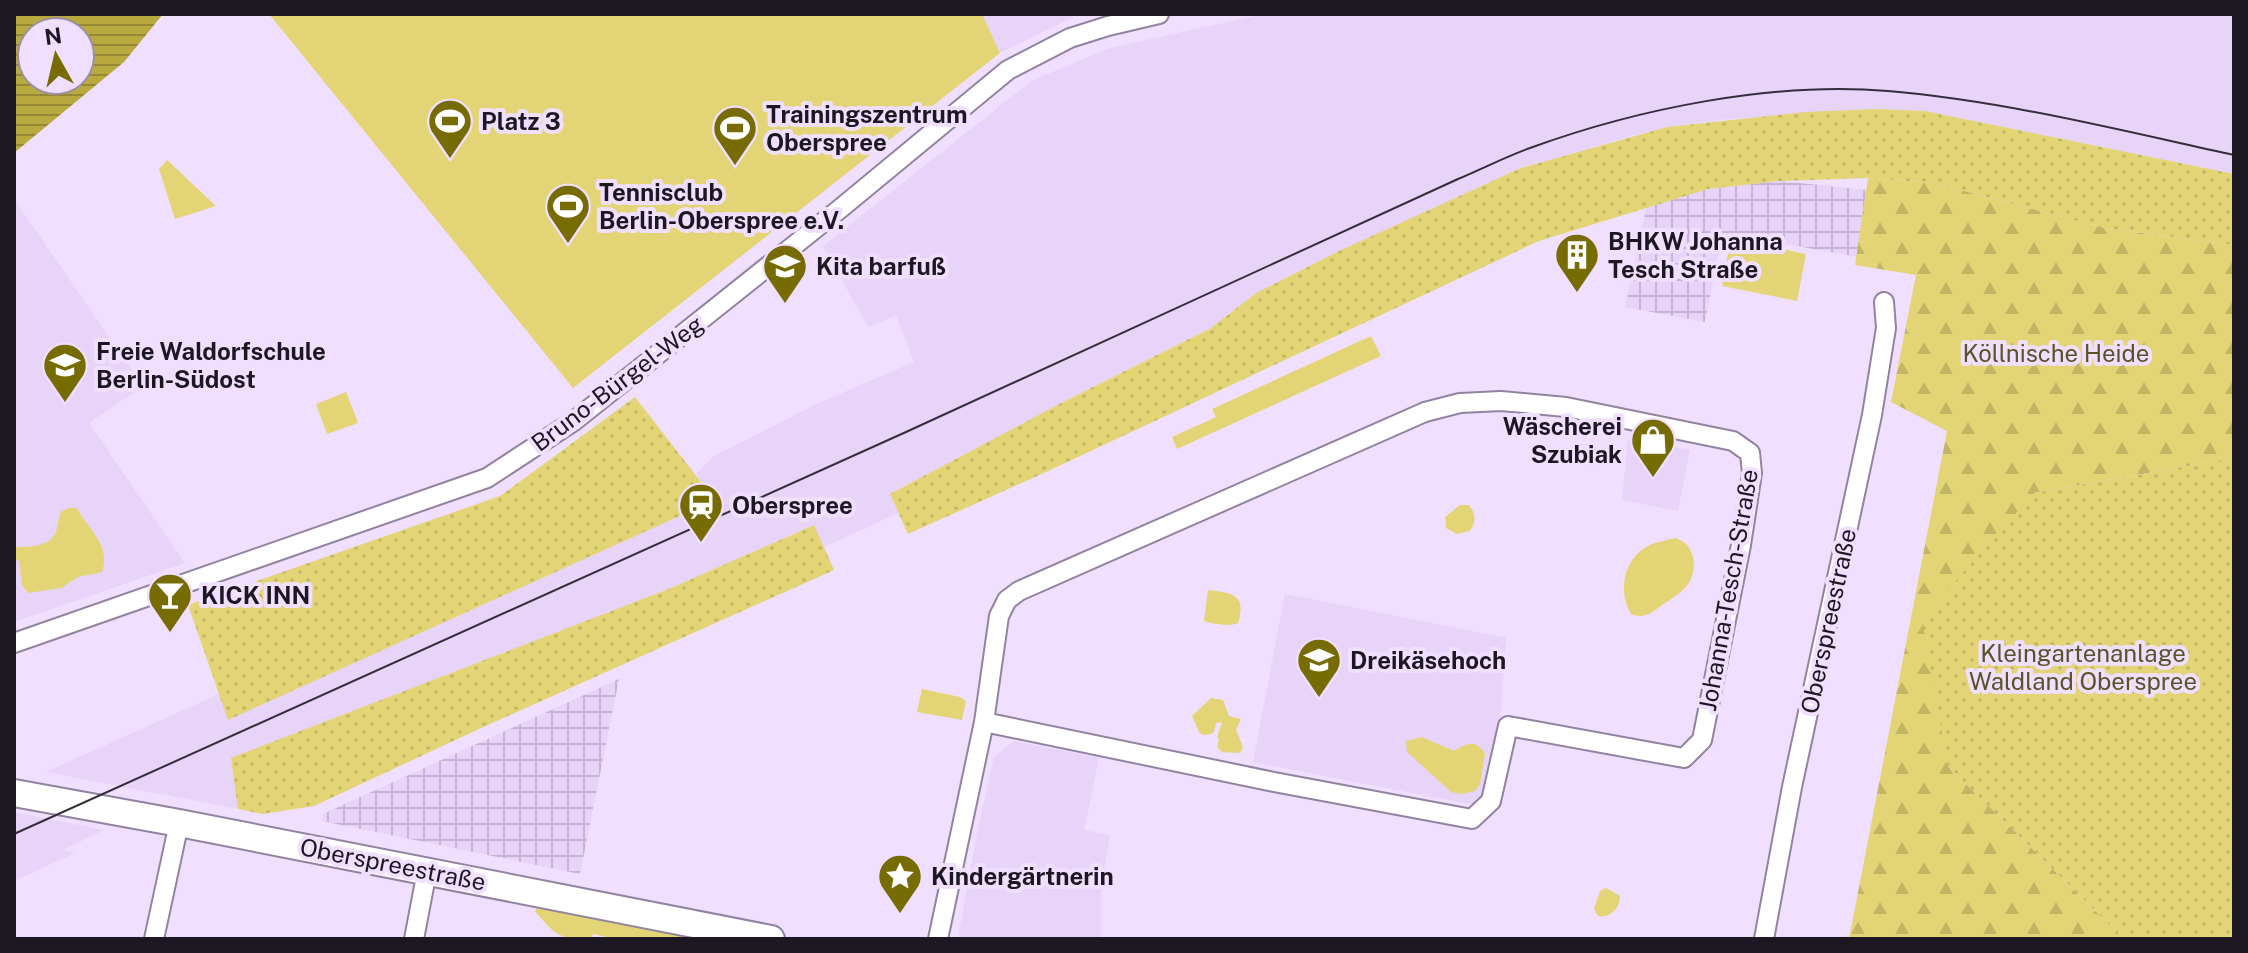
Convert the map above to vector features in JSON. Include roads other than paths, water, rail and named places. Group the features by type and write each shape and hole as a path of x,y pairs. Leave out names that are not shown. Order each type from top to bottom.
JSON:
{"main road":[{"name":"Oberspreestraße","path":"14,793 771,939"}],"street":[{"name":"Bruno-Bürgel-Weg","path":"14,643 487,478 574,421 1008,70 1070,38 1159,14"},
{"name":"Oberspreestraße","path":"1764,939 1792,787 1872,415 1886,328 1884,302"},
{"name":"Johanna-Tesch-Straße","path":"938,939 984,722 999,616 1007,600 1019,591 1425,412 1460,403 1501,401 1566,407 1733,441 1750,453 1752,473 1741,545 1702,740 1684,758 1508,726 1491,801 1472,819 984,722"},
{"path":"154,939 179,823"},
{"path":"414,939 427,871"}],"tram line":[{"path":"14,834 1458,179 1571,134 1706,101 1752,94 1844,89 1975,102 2062,117 2234,155"}],"place":[{"name":"Platz 3","path":"450,160"},
{"name":"Trainingszentrum Oberspree","path":"735,167"},
{"name":"Tennisclub Berlin-Oberspree e.V.","path":"568,245"},
{"name":"BHKW Johanna Tesch Straße","path":"1577,294"},
{"name":"Kita barfuß","path":"785,305"},
{"name":"Freie Waldorfschule Berlin-Südost","path":"65,404"},
{"name":"Wäscherei Szubiak","path":"1653,479"},
{"name":"Oberspree","path":"701,544"},
{"name":"KICK INN","path":"170,634"},
{"name":"Dreikäsehoch","path":"1319,699"},
{"name":"Kindergärtnerin","path":"900,915"}],"park label":[{"name":"Köllnische Heide","path":"2056,353"},
{"name":"Kleingartenanlage Waldland Oberspree","path":"2083,667"}]}
